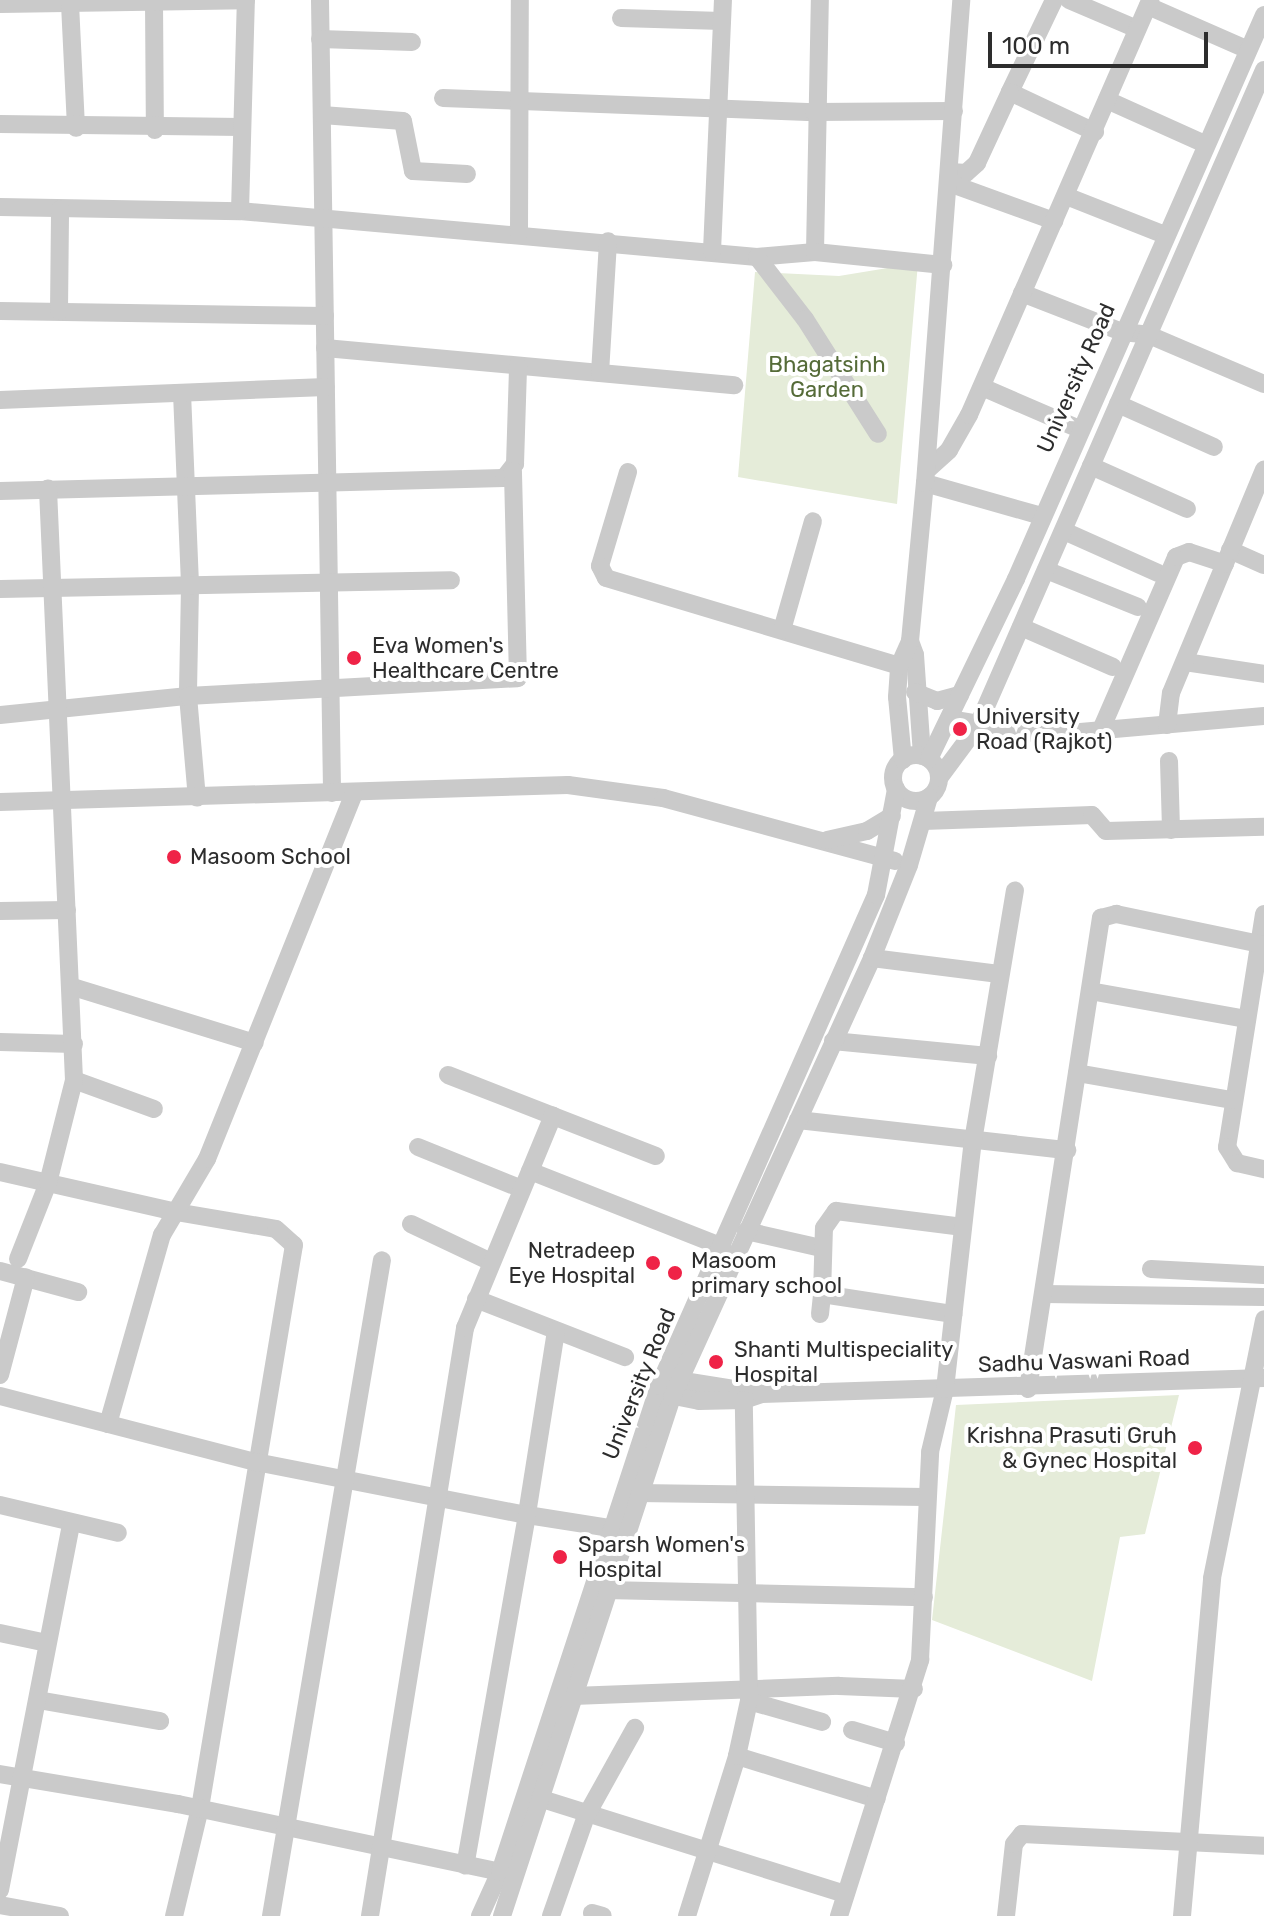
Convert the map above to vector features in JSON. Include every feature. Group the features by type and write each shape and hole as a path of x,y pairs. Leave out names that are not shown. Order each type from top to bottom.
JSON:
{"street":[{"path":"0,4 246,0 240,211"},
{"path":"320,0 332,793"},
{"path":"519,233 520,0"},
{"path":"712,251 723,0"},
{"path":"815,252 814,112 820,0"},
{"path":"961,0 926,477 910,641 899,666 896,723 903,760 894,774 896,789 914,801 929,797 939,778 977,727 1264,70"},
{"path":"950,178 966,173 977,163 1054,0"},
{"path":"1069,0 1137,29"},
{"path":"154,1 155,130"},
{"path":"926,477 949,450 982,387 1149,3 1248,50"},
{"path":"70,4 76,128"},
{"name":"University Road","path":"925,757 960,695 1264,17"},
{"path":"621,18 722,21"},
{"path":"320,39 412,42"},
{"path":"1010,92 1095,132"},
{"path":"443,98 814,112 954,111"},
{"path":"1107,100 1205,144"},
{"path":"322,115 403,121 413,171 467,174"},
{"path":"0,124 155,130 242,127"},
{"path":"950,178 1054,221"},
{"path":"1066,196 1165,235"},
{"path":"0,207 240,211 519,233 757,257 815,252 943,265"},
{"path":"59,311 60,209"},
{"path":"600,373 608,241"},
{"path":"757,257 805,319 878,434"},
{"path":"1022,293 1122,332 1149,335 1264,384"},
{"path":"0,311 325,316"},
{"path":"325,348 734,385"},
{"path":"0,715 188,696 330,691 518,678 513,471 518,366"},
{"path":"0,400 326,387"},
{"path":"982,387 1079,429"},
{"path":"182,393 190,587 188,696 197,798"},
{"path":"1118,404 1214,447"},
{"path":"1091,466 1187,509"},
{"path":"1167,725 1171,693 1264,470"},
{"path":"0,491 498,479 513,471"},
{"path":"628,472 600,566 606,578 899,666"},
{"path":"926,477 1042,516"},
{"path":"18,1259 48,1183 74,1080 73,987 61,801 48,489"},
{"path":"782,630 813,521"},
{"path":"1064,531 1158,573"},
{"path":"1100,732 1176,557 1189,552 1264,565"},
{"path":"1046,570 1138,607"},
{"path":"0,589 52,586 329,586 451,580"},
{"path":"1021,627 1113,667"},
{"path":"910,641 915,655 915,692 925,757 939,778"},
{"path":"1185,662 1264,674"},
{"path":"915,692 937,701 960,695"},
{"path":"949,719 977,727 1046,735 1264,716"},
{"path":"903,760 925,757"},
{"path":"1169,761 1171,830"},
{"path":"0,802 354,794 568,785 614,788 909,865"},
{"name":"University Road","path":"502,1916 508,1874 609,1528 723,1247 876,895 887,859 896,789"},
{"path":"108,1424 151,1264 176,1212 207,1159 354,794"},
{"name":"University Road","path":"480,1916 508,1874 542,1799 605,1590 638,1493 668,1386 746,1231 872,958 909,865 929,797"},
{"path":"923,821 1092,815 1106,831 1264,827"},
{"path":"821,841 867,831 892,816"},
{"path":"839,1916 914,1689 924,1597 925,1497 945,1389 973,1141 1015,891"},
{"path":"0,911 67,910"},
{"path":"1028,1389 1067,1150 1099,924 1107,914 1260,944"},
{"path":"1264,914 1232,1100 1227,1155 1237,1163 1264,1169"},
{"path":"872,958 999,974"},
{"path":"73,987 255,1043"},
{"path":"1090,991 1246,1019"},
{"path":"833,1041 988,1056"},
{"path":"0,1042 74,1044"},
{"path":"1077,1073 1232,1100"},
{"path":"448,1075 656,1156"},
{"path":"74,1080 154,1109"},
{"path":"370,1916 465,1328 553,1116"},
{"path":"798,1120 1067,1150"},
{"path":"418,1147 522,1189"},
{"path":"530,1171 723,1247"},
{"path":"0,1172 176,1212 276,1229 294,1245 200,1808 174,1916"},
{"path":"820,1314 821,1248 828,1216 836,1211 963,1227"},
{"path":"411,1224 491,1262"},
{"path":"746,1231 821,1248"},
{"path":"271,1916 382,1260"},
{"path":"1151,1269 1264,1275"},
{"path":"0,1271 78,1292"},
{"path":"0,1375 26,1277"},
{"path":"822,1294 953,1314"},
{"path":"1044,1294 1264,1297"},
{"path":"476,1299 625,1357"},
{"path":"1182,1916 1212,1578 1258,1378 1264,1319"},
{"path":"465,1866 556,1331"},
{"name":"Sadhu Vaswani Road","path":"668,1386 753,1389 752,1397 1258,1378"},
{"path":"0,1396 256,1462 435,1500 609,1528"},
{"path":"687,1916 737,1756 749,1696 745,1494 752,1397"},
{"path":"638,1493 925,1497"},
{"path":"0,1505 118,1533"},
{"path":"0,1890 25,1778 47,1643 71,1524"},
{"path":"605,1590 924,1597"},
{"path":"0,1633 47,1643"},
{"path":"573,1696 749,1696 839,1686 914,1689"},
{"path":"749,1696 822,1722"},
{"path":"38,1700 160,1721"},
{"path":"551,1916 586,1816 635,1728"},
{"path":"852,1730 896,1743"},
{"path":"737,1756 877,1799"},
{"path":"0,1774 200,1808 508,1874"},
{"path":"542,1799 586,1816 845,1894"},
{"path":"1006,1916 1014,1844 1022,1834 1264,1846"},
{"path":"0,1905 60,1916"}],"green space":[{"name":"Bhagatsinh Garden","path":"918,263 897,504 738,477 755,272 839,276"},
{"path":"1179,1395 1145,1534 1120,1537 1092,1681 932,1620 956,1405"}],"place":[{"name":"Eva Women's Healthcare Centre","path":"354,658"},
{"name":"University Road (Rajkot)","path":"960,729"},
{"name":"Masoom School","path":"174,857"},
{"name":"Netradeep Eye Hospital","path":"653,1263"},
{"name":"Masoom primary school","path":"675,1273"},
{"name":"Shanti Multispeciality Hospital","path":"716,1362"},
{"name":"Krishna Prasuti Gruh & Gynec Hospital","path":"1195,1448"},
{"name":"Sparsh Women's Hospital","path":"560,1557"}]}
